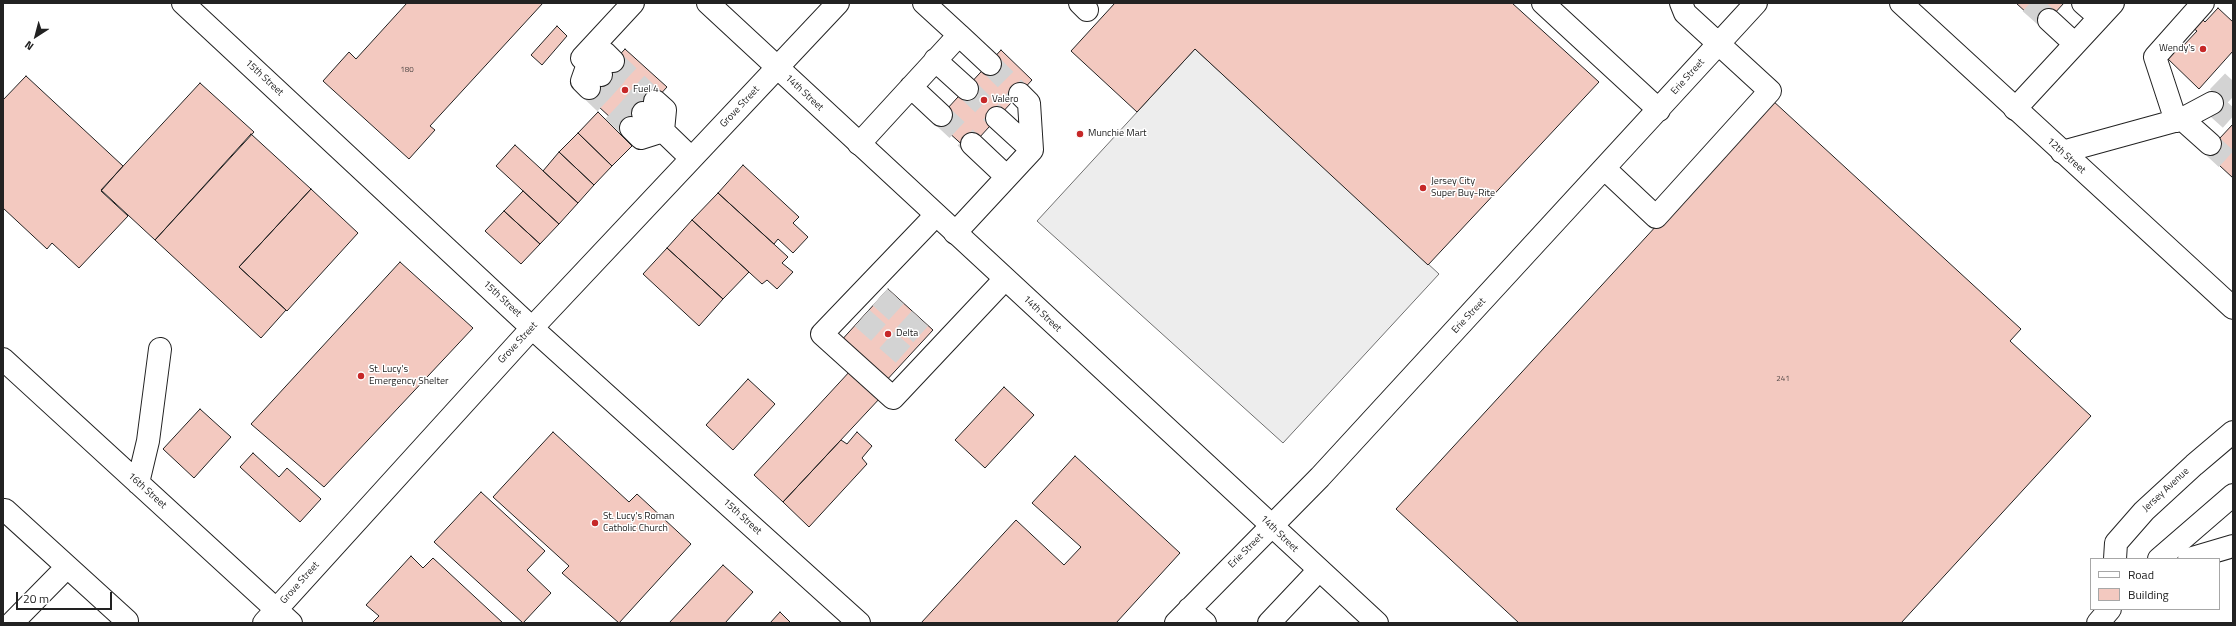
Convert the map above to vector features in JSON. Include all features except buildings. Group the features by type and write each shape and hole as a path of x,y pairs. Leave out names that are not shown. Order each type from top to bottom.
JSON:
{"main road":[{"name":"15th Street","path":"183,3 532,328 859,623"},
{"path":"598,72 582,58 633,3"},
{"name":"14th Street","path":"708,3 936,216 1377,623"},
{"name":"Grove Street","path":"277,618 532,328 838,3"},
{"path":"924,3 990,64"},
{"path":"1543,3 1658,110"},
{"path":"1605,169 1656,217 1770,91 1685,13 1681,3"},
{"name":"Erie Street","path":"1190,618 1271,526 1320,477 1605,169 1756,3"},
{"name":"12th Street","path":"1901,3 2233,308"},
{"path":"2015,109 2106,10 2083,3"},
{"path":"2203,3 2155,57 2179,120 2210,144"},
{"path":"2049,20 2075,44"},
{"path":"859,144 959,35"},
{"path":"935,60 967,89"},
{"path":"911,87 941,115"},
{"path":"955,233 1032,150 1029,103 1020,94"},
{"path":"2062,152 2179,120 2212,103"},
{"path":"665,110 663,131 641,138 643,114 665,110"},
{"path":"998,118 1032,150"},
{"path":"663,131 691,158"},
{"path":"972,144 1007,177"},
{"path":"936,216 874,292 855,312 822,334 893,398 913,364 932,344 1005,279"},
{"path":"138,483 148,441 160,349"},
{"name":"16th Street","path":"3,359 138,483 277,618"},
{"name":"Jersey Avenue","path":"2115,558 2116,543 2144,511 2194,465 2233,432"},
{"path":"2160,558 2233,495"},
{"path":"3,512 5,510 127,621 125,623"},
{"path":"2192,558 2233,546"},
{"path":"12,623 67,567"},
{"path":"1269,623 1319,570"},
{"path":"2098,623 2109,610"}],"shaded area":[{"path":"1195,49 1439,274 1283,443 1037,221"}],"tunnel":[{"path":"2030,3 2049,20"},
{"path":"613,61 655,101"},
{"path":"990,64 1020,94"},
{"path":"601,75 643,113"},
{"path":"2233,81 2212,103 2233,122"},
{"path":"589,88 631,128"},
{"path":"967,89 997,118"},
{"path":"941,115 972,144"},
{"path":"2210,144 2233,165"},
{"path":"880,297 925,338"},
{"path":"862,318 907,358"}],"place":[{"name":"Wendy's","path":"2203,49"},
{"name":"Fuel 4","path":"625,90"},
{"name":"Valero","path":"984,100"},
{"name":"Munchie Mart","path":"1080,134"},
{"name":"Jersey City Super Buy-Rite","path":"1423,188"},
{"name":"Delta","path":"888,334"},
{"name":"St. Lucy's Emergency Shelter","path":"361,376"},
{"name":"St. Lucy's Roman Catholic Church","path":"595,523"}]}
